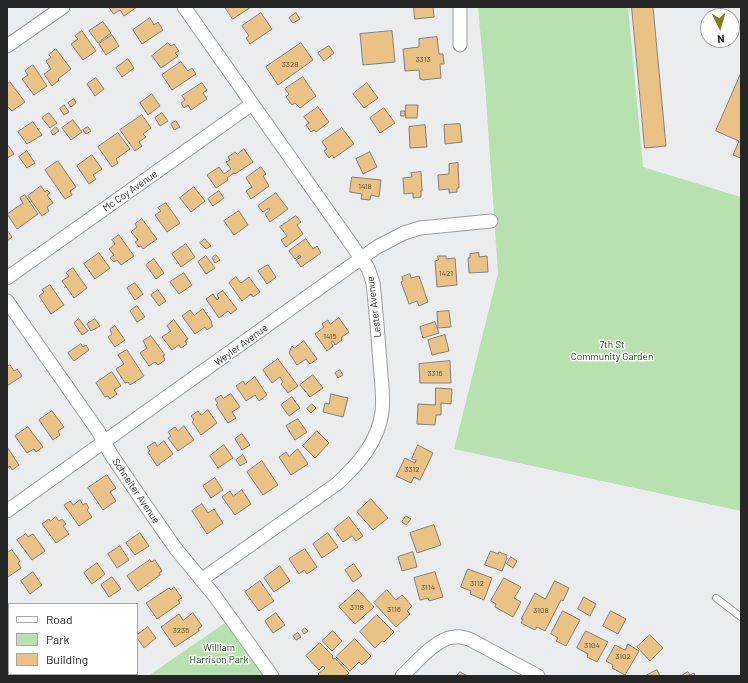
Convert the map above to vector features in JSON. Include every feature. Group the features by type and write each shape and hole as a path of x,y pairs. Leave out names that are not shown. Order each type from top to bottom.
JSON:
{"street":[{"path":"7,46 63,7"},
{"name":"Lester Avenue","path":"184,7 368,268 373,283 382,400 380,423 363,458 354,468 338,483 201,580"},
{"path":"460,7 460,45"},
{"name":"Mc Coy Avenue","path":"7,278 252,104"},
{"name":"Weyler Avenue","path":"7,511 362,258 393,238 420,228 491,221"},
{"name":"Schneiter Avenue","path":"7,301 98,431 112,456 146,506 201,580 214,595 272,676"},
{"path":"402,676 441,641 455,636 471,640 538,676"}],"lane":[{"path":"716,598 741,617"}],"green space":[{"name":"7th St Community Garden","path":"478,7 628,7 643,167 741,197 741,511 454,449 498,273 485,84"},
{"name":"William Harrison Park","path":"225,623 263,676 148,676"}],"building":[{"path":"109,7 137,7 124,16 120,10 114,14"},
{"path":"225,7 251,7 233,19"},
{"path":"414,7 433,7 434,17 415,19"},
{"path":"632,7 653,7 666,146 645,148"},
{"path":"261,13 272,29 250,44 246,38 249,36 242,26"},
{"path":"296,13 300,19 293,23 289,18"},
{"path":"150,18 154,25 158,22 163,30 142,44 133,30"},
{"path":"103,22 111,33 98,43 89,31"},
{"path":"82,31 96,51 83,60 71,44 78,39 75,36"},
{"path":"392,31 395,62 363,65 360,34"},
{"path":"112,35 119,46 106,55 99,44"},
{"path":"437,37 439,54 443,54 444,64 440,64 441,78 422,80 420,79 419,70 405,71 403,49 419,47 419,39"},
{"path":"168,43 171,46 174,44 179,51 175,53 178,56 161,68 152,56"},
{"path":"301,43 313,60 278,85 266,67"},
{"path":"329,46 334,53 324,61 318,53"},
{"path":"56,49 71,69 58,79 59,80 52,86 44,74 51,69 46,61 51,57 49,55"},
{"path":"128,59 134,68 122,77 116,68"},
{"path":"181,62 188,71 192,68 196,74 172,90 162,75"},
{"path":"33,65 47,86 34,95 22,79 28,75 25,71"},
{"path":"741,73 741,158 733,155 739,141 716,131"},
{"path":"303,77 316,96 300,108 295,103 292,105 286,97 289,94 285,89"},
{"path":"96,78 104,89 95,96 87,84"},
{"path":"10,82 25,102 12,111 7,106 7,85"},
{"path":"202,83 207,90 203,93 207,99 191,110 188,105 184,108 181,103 185,100 182,96"},
{"path":"367,83 378,98 364,108 353,94"},
{"path":"152,94 160,106 148,115 140,103"},
{"path":"74,99 76,103 71,107 68,103"},
{"path":"64,105 69,112 64,115 60,109"},
{"path":"406,105 418,105 417,118 406,118"},
{"path":"318,107 329,122 316,132 314,130 311,132 306,125 309,123 304,117"},
{"path":"384,108 395,123 380,133 370,118"},
{"path":"401,111 405,111 405,116 401,116"},
{"path":"49,113 57,123 50,128 42,118"},
{"path":"162,113 168,121 160,126 155,118"},
{"path":"142,115 151,128 143,134 146,137 139,142 142,146 135,151 120,130"},
{"path":"73,120 82,132 71,140 62,128"},
{"path":"176,121 180,127 174,130 171,124"},
{"path":"33,122 42,135 27,144 18,132"},
{"path":"460,124 462,142 445,144 444,125"},
{"path":"425,125 427,147 410,148 409,127"},
{"path":"56,127 59,131 53,135 51,132"},
{"path":"88,127 91,131 86,134 83,130"},
{"path":"342,128 354,144 334,158 332,155 329,158 324,151 327,149 322,142"},
{"path":"118,133 130,149 116,159 118,163 112,167 98,147"},
{"path":"7,144 14,154 7,158"},
{"path":"244,149 253,162 235,174 234,173 227,178 228,180 216,188 207,175 219,167 224,174 231,169 226,162 230,160 228,157 235,152 237,154"},
{"path":"27,151 35,163 27,168 19,157"},
{"path":"370,152 377,167 363,174 356,159"},
{"path":"92,155 102,169 93,175 96,179 89,184 77,166"},
{"path":"58,161 76,187 70,191 72,195 65,199 45,170"},
{"path":"458,163 459,188 457,188 457,192 449,193 449,189 439,190 438,175 449,174 449,164"},
{"path":"261,167 266,174 263,176 269,186 251,199 246,191 252,187 246,178"},
{"path":"421,172 421,197 413,198 413,193 404,194 403,178 412,177 411,173"},
{"path":"352,177 381,180 379,197 371,195 370,200 361,199 362,194 350,192"},
{"path":"41,186 45,192 47,190 50,193 47,195 53,203 47,207 49,211 42,216 28,196"},
{"path":"194,187 205,201 191,212 180,198"},
{"path":"219,191 224,198 213,206 208,199"},
{"path":"276,193 288,209 270,222 265,214 270,210 269,208 263,212 258,206"},
{"path":"25,195 38,214 17,229 7,214 23,203 20,198"},
{"path":"166,203 180,223 167,232 155,215 161,211 158,208"},
{"path":"239,211 248,225 234,235 224,221"},
{"path":"296,216 301,222 297,225 303,234 286,247 281,240 287,236 280,227"},
{"path":"142,219 157,239 143,249 135,242 138,240 131,232 137,227 135,224"},
{"path":"7,230 12,237 7,241"},
{"path":"119,235 134,256 121,265 117,260 114,262 110,258 114,255 109,249 115,244 112,240"},
{"path":"205,239 211,246 206,249 200,243"},
{"path":"306,239 313,249 317,246 321,253 301,267 296,260 301,257 300,255 295,259 289,251"},
{"path":"186,244 195,257 181,267 172,254"},
{"path":"99,253 110,268 95,279 84,264"},
{"path":"479,253 479,257 487,256 488,272 469,273 468,258 470,258 470,254"},
{"path":"216,255 220,260 215,263 212,258"},
{"path":"206,256 215,268 206,274 198,262"},
{"path":"438,256 446,256 446,259 455,258 457,285 437,287 435,261 438,260"},
{"path":"154,259 164,273 156,279 146,265"},
{"path":"268,265 276,277 267,284 258,271"},
{"path":"73,268 87,288 74,298 62,281 69,276 66,273"},
{"path":"184,273 192,285 179,294 170,282"},
{"path":"410,274 411,278 419,276 428,302 419,306 417,301 409,304 401,282 403,281 402,277"},
{"path":"236,277 241,283 249,277 260,292 253,297 251,294 242,301 229,283"},
{"path":"135,283 143,294 135,300 127,288"},
{"path":"50,285 64,305 51,314 39,296 44,292 42,290"},
{"path":"158,290 166,301 159,306 151,295"},
{"path":"223,291 237,309 231,314 228,311 219,318 206,299 213,294 217,300 219,298 217,295"},
{"path":"137,306 145,317 137,322 130,311"},
{"path":"203,309 213,326 207,330 205,327 195,334 182,316 190,310 194,315"},
{"path":"449,311 451,327 438,328 437,312"},
{"path":"339,318 349,332 335,345 333,341 331,342 333,346 327,351 315,334 324,327 322,324 328,320 330,324"},
{"path":"79,319 88,331 82,335 74,323"},
{"path":"95,319 100,326 91,331 87,324"},
{"path":"174,320 188,339 185,341 187,344 181,348 179,345 172,350 162,337 171,331 167,326"},
{"path":"435,322 439,333 423,338 420,327"},
{"path":"115,326 125,340 115,347 108,337 112,334 110,330"},
{"path":"445,335 449,351 432,355 428,340"},
{"path":"151,336 165,355 163,356 165,360 158,365 155,362 149,366 140,353 147,348 143,341"},
{"path":"304,341 317,359 310,364 306,359 297,365 289,353 292,346 294,348"},
{"path":"81,344 83,347 86,345 89,350 74,361 68,353"},
{"path":"127,350 144,376 130,385 128,382 125,383 116,369 124,364 118,355"},
{"path":"278,359 298,386 288,393 281,384 283,382 280,377 272,383 263,370"},
{"path":"450,361 451,383 420,383 419,364"},
{"path":"10,365 14,371 17,369 22,376 7,386 7,367"},
{"path":"340,370 343,375 338,378 335,373"},
{"path":"112,372 121,386 114,390 117,394 110,399 108,396 105,397 96,383"},
{"path":"313,375 323,388 310,397 300,385"},
{"path":"255,377 267,395 259,401 255,395 246,401 236,386 243,381 245,384"},
{"path":"436,388 452,389 451,404 441,403 441,415 436,415 435,425 417,424 418,404 435,405"},
{"path":"231,394 240,407 232,412 236,418 228,423 216,405 218,403 215,399 221,395 223,398"},
{"path":"331,394 348,398 343,417 323,412 325,403 329,404"},
{"path":"292,397 300,408 289,416 281,405"},
{"path":"312,404 316,408 311,413 307,409"},
{"path":"208,410 217,423 201,435 192,422 194,420 191,416 198,411 201,415"},
{"path":"52,411 64,427 58,431 60,435 53,440 39,420"},
{"path":"298,419 307,432 295,440 286,426"},
{"path":"184,426 194,440 178,451 168,438 171,436 168,432 175,427 178,431"},
{"path":"28,427 43,447 36,452 34,449 27,453 15,436"},
{"path":"317,431 329,443 315,458 303,446"},
{"path":"242,434 250,445 242,450 235,439"},
{"path":"164,441 173,454 157,466 148,452 150,451 147,447 155,442 157,446"},
{"path":"224,445 233,458 218,468 210,456"},
{"path":"418,445 433,453 420,480 414,477 411,483 396,476 405,458 415,463 416,460 412,459"},
{"path":"7,447 19,465 12,470 10,466 7,468"},
{"path":"298,449 308,464 291,475 279,457 286,452 289,456"},
{"path":"243,455 247,462 240,466 236,460"},
{"path":"262,461 278,485 263,495 247,472"},
{"path":"107,475 116,488 110,492 116,501 103,510 88,488"},
{"path":"215,478 223,490 211,498 203,486"},
{"path":"242,490 251,504 235,515 222,497 230,491 233,496"},
{"path":"371,499 388,518 373,530 357,512"},
{"path":"80,500 83,505 86,503 89,508 87,510 92,517 79,526 64,505 70,501 73,505"},
{"path":"202,504 208,513 214,509 223,523 207,534 192,511"},
{"path":"406,516 411,519 406,525 402,522"},
{"path":"56,517 59,521 62,519 66,524 63,526 69,534 56,543 42,524 49,519 50,521"},
{"path":"349,517 363,536 356,541 352,536 343,542 334,529"},
{"path":"434,525 441,545 417,553 410,533"},
{"path":"140,533 149,546 135,555 126,543"},
{"path":"328,533 338,547 322,558 313,544"},
{"path":"26,534 28,537 33,534 45,551 32,560 17,540"},
{"path":"120,546 129,560 117,568 108,554"},
{"path":"305,549 317,567 307,574 304,570 299,574 289,559"},
{"path":"12,550 20,561 18,563 21,568 8,577 7,553"},
{"path":"491,551 498,554 499,552 507,555 502,571 485,565"},
{"path":"413,552 417,567 402,571 398,557"},
{"path":"511,557 517,561 513,568 507,564"},
{"path":"150,560 151,562 155,560 162,571 159,573 160,575 138,591 127,576"},
{"path":"97,563 105,574 92,584 84,573"},
{"path":"354,564 362,576 353,582 345,570"},
{"path":"280,566 290,581 274,592 264,578"},
{"path":"468,569 492,578 484,600 470,594 471,591 461,587"},
{"path":"33,572 42,585 30,594 21,581"},
{"path":"435,572 443,597 429,601 428,598 420,600 414,578"},
{"path":"112,577 121,589 109,597 101,585"},
{"path":"504,578 521,587 514,598 521,602 513,617 495,607 496,604 491,601"},
{"path":"260,581 274,601 259,611 245,592"},
{"path":"555,581 569,588 545,631 537,627 535,630 521,623 523,619 521,619 535,593 545,599"},
{"path":"174,587 182,598 178,600 180,603 157,619 146,603 169,588 171,590"},
{"path":"358,590 374,607 355,624 339,607"},
{"path":"387,590 396,600 402,595 412,606 407,611 410,614 396,627 374,603"},
{"path":"584,597 596,604 590,616 578,609"},
{"path":"563,611 580,620 566,646 556,641 558,638 551,634"},
{"path":"611,611 626,619 618,634 603,626"},
{"path":"193,613 202,626 198,629 199,631 175,647 161,627 179,614 183,620"},
{"path":"276,613 285,625 273,633 265,621"},
{"path":"377,615 394,632 384,642 382,641 375,648 360,632"},
{"path":"148,627 156,638 144,648 138,639 138,634"},
{"path":"305,628 308,631 304,634 302,631"},
{"path":"333,631 342,641 332,651 322,641"},
{"path":"586,631 608,642 597,662 587,657 588,654 577,648"},
{"path":"298,633 301,637 296,640 293,636"},
{"path":"650,635 663,648 650,661 637,647"},
{"path":"355,639 371,656 362,665 359,662 350,671 336,657"},
{"path":"320,643 333,656 332,658 335,658 349,673 346,676 321,676 318,674 325,668 323,666 319,670 306,656"},
{"path":"628,644 639,651 625,675 612,668 613,665 606,661 615,645 625,650"},
{"path":"657,670 660,676 645,676"},
{"path":"460,672 468,676 457,676"},
{"path":"688,672 690,675 694,673 695,676 683,675"},
{"path":"54,675 67,675 66,676"}]}
